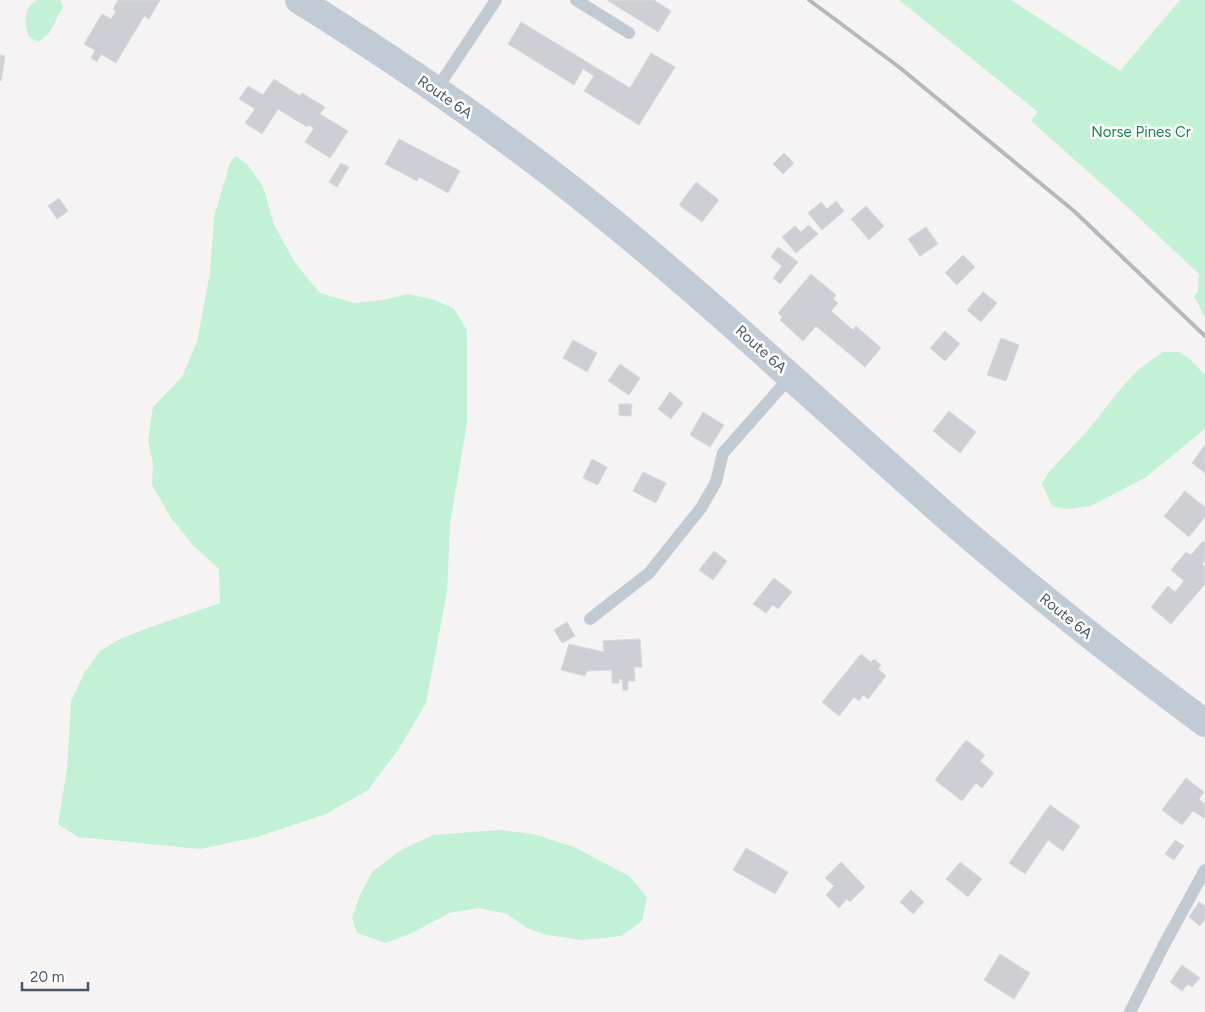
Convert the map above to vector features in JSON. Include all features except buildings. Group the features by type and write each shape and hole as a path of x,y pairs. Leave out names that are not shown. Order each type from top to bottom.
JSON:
{"main road":[{"name":"Route 6A","path":"300,0 436,90 526,154 595,208 678,276 954,522 1048,602 1205,723"}],"lane":[{"path":"436,90 496,0"},
{"path":"576,0 629,33"},
{"path":"590,619 649,573 701,508 716,482 723,453 791,376"},
{"path":"1130,1012 1205,870"}],"green space":[{"path":"37,0 60,0 63,7 49,33 38,42 29,37 26,27 29,7"},
{"name":"Norse Pines Cr","path":"899,0 1011,0 1120,71 1180,0 1205,0 1205,318 1194,296 1198,292 1199,274 1120,200 1031,121 1038,112"},
{"path":"236,156 247,164 263,186 274,225 295,263 320,293 354,303 383,300 408,294 435,300 454,309 467,330 467,423 450,524 447,591 426,703 400,747 368,790 326,814 257,837 200,849 78,837 58,824 67,769 71,701 85,672 100,651 118,640 220,603 219,569 193,545 171,518 152,485 153,464 148,440 153,407 182,377 197,342 210,273 214,217 230,163"},
{"path":"1163,352 1179,352 1191,360 1205,375 1205,429 1146,477 1091,506 1066,509 1052,506 1042,484 1049,472 1088,430 1139,369"},
{"path":"499,830 533,834 574,847 629,876 647,897 642,921 621,936 582,940 547,935 527,928 507,914 478,908 449,913 412,933 386,943 357,933 352,918 360,895 373,871 401,850 433,835"}],"railway":[{"path":"809,0 899,67 1074,211 1205,336"}]}
